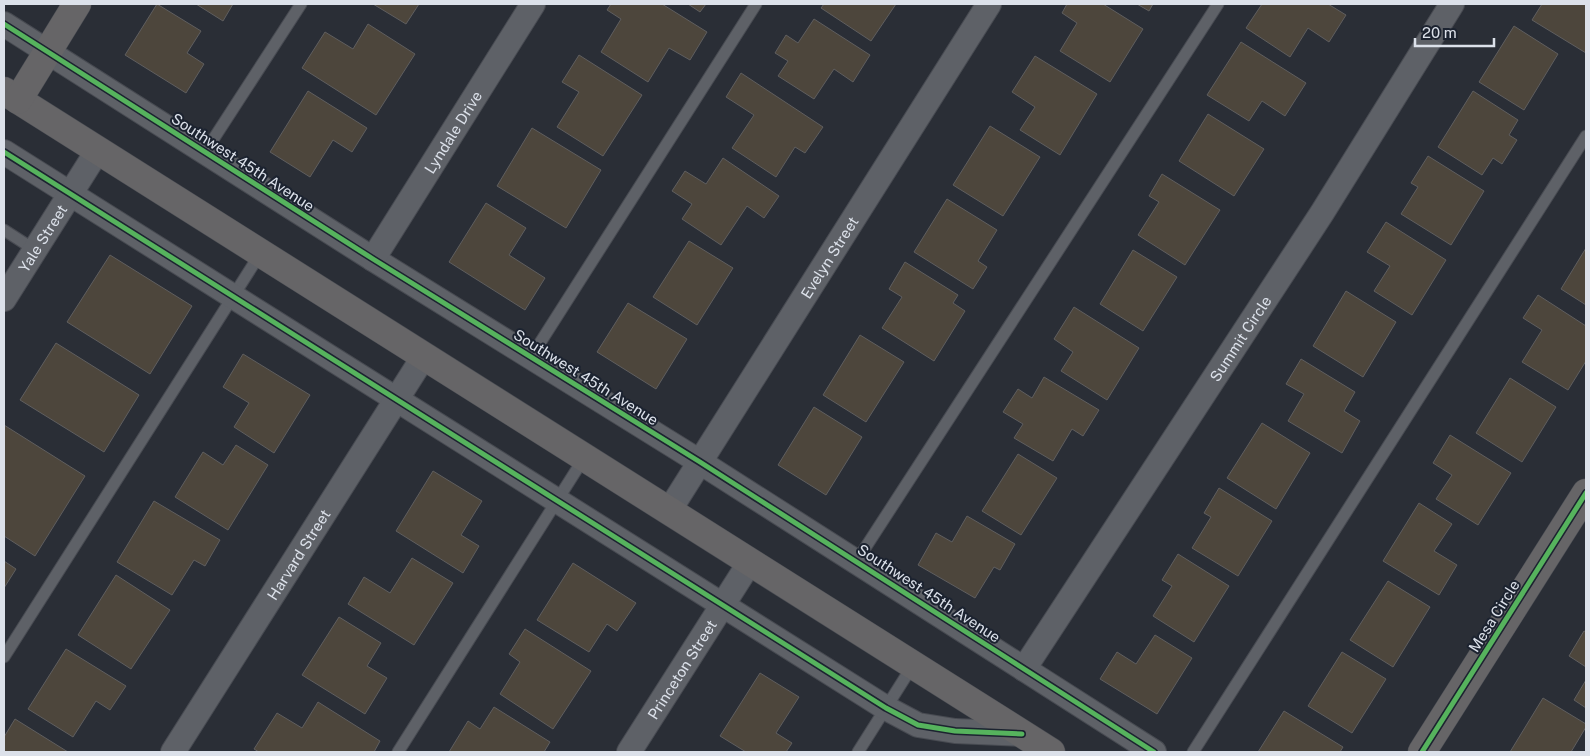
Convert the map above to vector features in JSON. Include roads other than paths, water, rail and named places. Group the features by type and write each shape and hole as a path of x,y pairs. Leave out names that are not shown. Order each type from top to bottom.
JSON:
{"main road":[{"path":"78,4 48,52 11,95 1051,752"},
{"name":"Mesa Circle","path":"1422,752 1586,493"}],"street":[{"name":"Lyndale Drive","path":"372,259 533,4"},
{"name":"Evelyn Street","path":"669,511 989,4"},
{"name":"Summit Circle","path":"1024,669 1322,213 1452,4"},
{"name":"Southwest 45th Avenue","path":"4,24 372,259 700,462 1154,752"},
{"name":"Yale Street","path":"4,299 98,150"},
{"path":"4,152 886,708 918,726 955,731 1022,734"},
{"name":"Harvard Street","path":"173,752 424,356"},
{"name":"Princeton Street","path":"629,752 750,562"}],"lane":[{"path":"205,152 301,4"},
{"path":"531,357 756,4"},
{"path":"856,562 1218,4"},
{"path":"1193,752 1586,136"},
{"path":"4,230 35,250"},
{"path":"4,657 261,253"},
{"path":"398,752 584,457"},
{"path":"858,752 913,665"}]}
